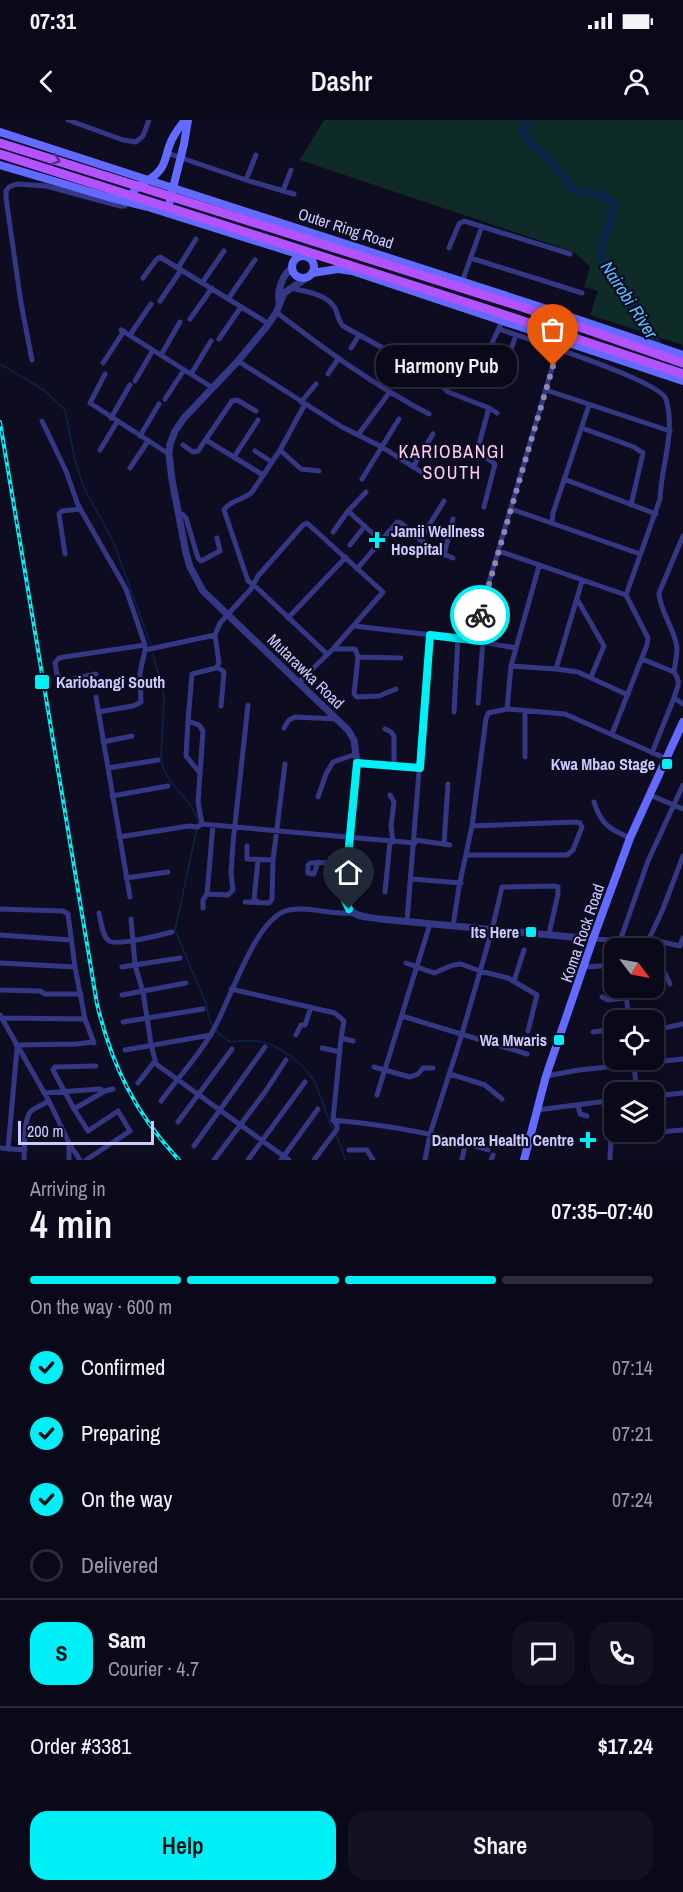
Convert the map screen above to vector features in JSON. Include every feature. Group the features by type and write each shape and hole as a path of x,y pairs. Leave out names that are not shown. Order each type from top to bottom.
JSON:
{"main road":[{"path":"126,201 136,187 161,169 174,135 187,120"},
{"path":"167,213 181,158 187,120"},
{"name":"Outer Ring Road","path":"0,132 462,282 658,354 682,358"},
{"name":"Outer Ring Road","path":"0,143 650,345 682,358"},
{"name":"Outer Ring Road","path":"0,154 524,322 638,360 666,376 683,381"},
{"path":"0,165 167,213 276,247 307,257 313,263 310,275 302,278 296,276 287,255 276,247"},
{"path":"292,266 300,257 307,257"},
{"name":"Mutarawka Road","path":"310,275 338,269 352,271 500,324"},
{"path":"500,324 524,322"},
{"name":"Outer Ring Road","path":"500,324 683,374"},
{"name":"Koma Rock Road","path":"524,1160 546,1076 593,939 630,838 683,722"}],"street":[{"path":"68,120 136,142 143,136 149,120"},
{"path":"167,153 294,194"},
{"path":"246,180 256,155"},
{"path":"283,191 291,170"},
{"path":"32,360 21,303 6,191 9,186 17,184 46,186 120,206 125,206 126,201"},
{"path":"449,248 461,221 570,254"},
{"path":"462,282 482,226"},
{"path":"160,301 196,239"},
{"path":"202,283 224,251"},
{"path":"143,278 160,257 269,324"},
{"path":"471,258 582,294"},
{"path":"228,299 255,260"},
{"path":"279,301 278,295 282,283 292,266"},
{"name":"Mutarawka Road","path":"310,275 284,293 269,324 179,424 172,438 169,454 186,553 194,577 203,591 337,719 351,733 354,740 357,759 344,898 352,913"},
{"path":"190,319 212,288"},
{"path":"290,288 323,297 334,306 341,324 428,373 448,392 497,413"},
{"path":"130,336 151,304"},
{"path":"219,339 241,307"},
{"path":"276,312 338,359 389,393 429,414"},
{"path":"161,355 180,322"},
{"path":"483,362 500,324 516,335 629,375 664,394 670,431 660,499 626,595 648,639 612,734"},
{"path":"103,363 123,331 213,388"},
{"path":"351,348 359,335"},
{"path":"506,364 516,335"},
{"path":"472,640 500,551 560,340"},
{"path":"191,374 211,341"},
{"path":"111,418 153,350"},
{"path":"328,374 338,359"},
{"path":"238,361 303,403 423,473"},
{"path":"165,399 184,370"},
{"path":"105,374 90,404 169,454"},
{"path":"316,384 303,403 280,450 250,495 227,505 224,510 248,581 327,654"},
{"path":"546,390 670,431"},
{"path":"358,435 389,393"},
{"path":"183,446 195,453 232,401 237,400 256,411"},
{"path":"140,436 159,404"},
{"path":"552,523 553,513 589,405"},
{"path":"484,507 495,464 481,454 478,448 489,408"},
{"path":"234,457 258,420"},
{"path":"362,479 399,420"},
{"path":"42,421 62,462 80,509 121,579 145,648 140,673 141,702 133,706 98,712"},
{"path":"100,450 117,422"},
{"path":"582,428 634,447 643,453 632,505"},
{"path":"413,467 433,434"},
{"path":"206,440 263,475"},
{"path":"130,468 148,441"},
{"path":"280,450 301,469 319,471"},
{"path":"255,451 272,462"},
{"path":"564,479 656,514"},
{"path":"333,532 366,492"},
{"path":"420,540 444,501"},
{"path":"65,554 59,520 60,512 80,509"},
{"path":"512,509 640,554"},
{"path":"348,511 380,540"},
{"path":"178,515 182,514 186,518 198,558 201,561 220,551 217,538"},
{"path":"444,555 453,519"},
{"path":"357,569 380,540 399,522 420,540 453,558"},
{"path":"217,667 219,663 215,635 220,623 254,585 258,576 307,523 383,592 333,649 299,682"},
{"path":"350,545 365,526"},
{"path":"674,672 677,650 659,593 683,536"},
{"path":"500,551 626,595"},
{"path":"288,618 346,557"},
{"path":"507,709 516,648 539,566"},
{"path":"556,669 582,581"},
{"path":"576,599 604,646 591,677"},
{"path":"354,626 458,638 516,648"},
{"path":"96,674 63,681 57,675 55,663 63,657 145,648 215,635"},
{"path":"407,921 430,635"},
{"path":"454,712 458,638"},
{"path":"478,703 483,642"},
{"path":"333,649 354,648 357,657 354,691 357,697 375,697 396,689"},
{"path":"357,657 401,658"},
{"path":"642,659 674,672 679,684 652,753"},
{"path":"512,666 578,672 628,695"},
{"path":"217,667 224,672 220,706"},
{"path":"199,772 186,756 192,674 217,667"},
{"path":"96,697 130,897"},
{"path":"674,698 683,704"},
{"path":"207,894 228,895 232,892 233,843 248,705"},
{"path":"453,926 472,826 486,716 492,711 507,709 565,714 667,759"},
{"path":"525,711 525,757"},
{"path":"284,728 290,720 296,717 337,719"},
{"path":"188,721 199,725 202,730 198,802 202,824"},
{"path":"385,729 394,736 394,766"},
{"path":"103,742 132,736"},
{"path":"318,797 333,762 357,759 420,768"},
{"path":"108,768 158,760"},
{"path":"245,902 269,903 272,899 273,860 285,764"},
{"path":"119,837 189,826 197,827 202,824 447,845 448,784"},
{"path":"621,938 648,861 683,785"},
{"path":"112,796 168,786"},
{"path":"386,892 394,802 390,795"},
{"path":"650,795 683,809"},
{"path":"594,802 604,824 630,838"},
{"path":"467,855 567,855 573,850 582,826 575,822 472,826"},
{"path":"203,908 203,900 207,894 213,825"},
{"path":"247,846 247,859 273,860"},
{"path":"650,938 683,856"},
{"path":"258,860 254,900 259,902"},
{"path":"318,862 347,862"},
{"path":"126,878 168,872"},
{"path":"412,879 461,883"},
{"path":"425,1160 430,1134 462,1034 502,887 554,886 559,889 549,934"},
{"path":"0,909 64,912 68,915 85,1019 94,1043 17,1046"},
{"path":"161,1101 211,1035 231,988 266,927 281,913 296,909 352,913 380,920 604,940"},
{"path":"99,913 104,933 109,941 132,941 172,932"},
{"path":"131,919 135,965 143,992 155,1061 159,1066 242,1125 285,1159 318,1109"},
{"path":"377,1095 430,924"},
{"path":"0,935 71,940"},
{"path":"664,943 682,946 683,938"},
{"path":"514,981 524,950"},
{"path":"122,967 180,958"},
{"path":"0,963 75,967"},
{"path":"406,963 434,973 459,964 514,981 537,995 528,1031"},
{"path":"585,967 604,965"},
{"path":"664,972 670,984"},
{"path":"122,995 186,983"},
{"path":"231,988 335,1013 342,1018 345,1025 341,1038 333,1120 337,1125 335,1132 314,1160"},
{"path":"0,990 40,991 45,994 81,993"},
{"path":"604,998 608,1000 620,998"},
{"path":"296,1035 301,1024 305,1025 311,1007"},
{"path":"123,1022 203,1009"},
{"path":"1,1016 85,1019"},
{"path":"1,1016 80,1160"},
{"path":"402,1016 527,1054"},
{"path":"664,1028 683,1024"},
{"path":"593,1032 604,1030"},
{"path":"125,1050 211,1035"},
{"path":"341,1038 353,1041"},
{"path":"8,1149 17,1046"},
{"path":"194,1146 265,1047"},
{"path":"322,1048 340,1052"},
{"path":"178,1122 232,1049"},
{"path":"664,1060 683,1059"},
{"path":"214,1160 266,1092 286,1060"},
{"path":"138,1083 155,1061"},
{"path":"86,1160 130,1131 118,1111 88,1131 53,1070 55,1067 96,1066"},
{"path":"546,1076 604,1066"},
{"path":"375,1067 413,1077 423,1068 433,1068"},
{"path":"450,1074 485,1085 502,1099"},
{"path":"248,1160 305,1082"},
{"path":"44,1093 100,1089 105,1091"},
{"path":"74,1109 105,1091 113,1089"},
{"path":"664,1095 683,1093"},
{"path":"24,1160 26,1124 32,1111 49,1101"},
{"path":"537,1110 604,1102"},
{"path":"578,1105 580,1114 587,1116"},
{"path":"333,1120 391,1126 430,1134 465,1142 491,1155"},
{"path":"10,1122 26,1124"},
{"path":"664,1132 683,1130"},
{"path":"610,1160 611,1142"},
{"path":"69,1143 69,1160"},
{"path":"0,1148 25,1150"},
{"path":"349,1150 367,1150 373,1160"},
{"path":"462,1160 464,1150"}],"green space":[{"path":"324,120 683,120 683,345 590,315 598,291 584,287 590,267 574,252 300,160"}],"waterway":[{"name":"Nairobi River","path":"529,120 522,131 574,190 603,196 615,204 602,246 602,263 609,276 638,310 665,354 680,368 682,377"},
{"path":"0,364 44,390 65,410 75,460 84,488 113,541 151,645"},
{"path":"153,654 164,696 161,760 168,778 192,807 198,823"},
{"path":"197,828 175,930 213,1026"},
{"path":"216,1030 230,1042 246,1040 269,1044 299,1063 314,1081 333,1129"},
{"path":"335,1133 345,1160"}],"railway":[{"path":"0,422 97,1004 110,1048 127,1088 150,1125 179,1160"}],"way so far":[{"path":"480,615 553,366"}],"place":[{"name":"Harmony Pub","path":"553,366"},
{"name":"Jamii Wellness Hospital","path":"377,540"},
{"name":"Kariobangi South","path":"42,682"},
{"name":"Kwa Mbao Stage","path":"667,764"},
{"name":"Its Here","path":"531,932"},
{"name":"Wa Mwaris","path":"559,1040"},
{"name":"Dandora Health Centre","path":"588,1140"}],"district":[{"name":"KARIOBANGI SOUTH","path":"452,462"}],"route":[{"path":"349,909 344,898 357,763 420,768 430,635 472,640 480,615"}]}
